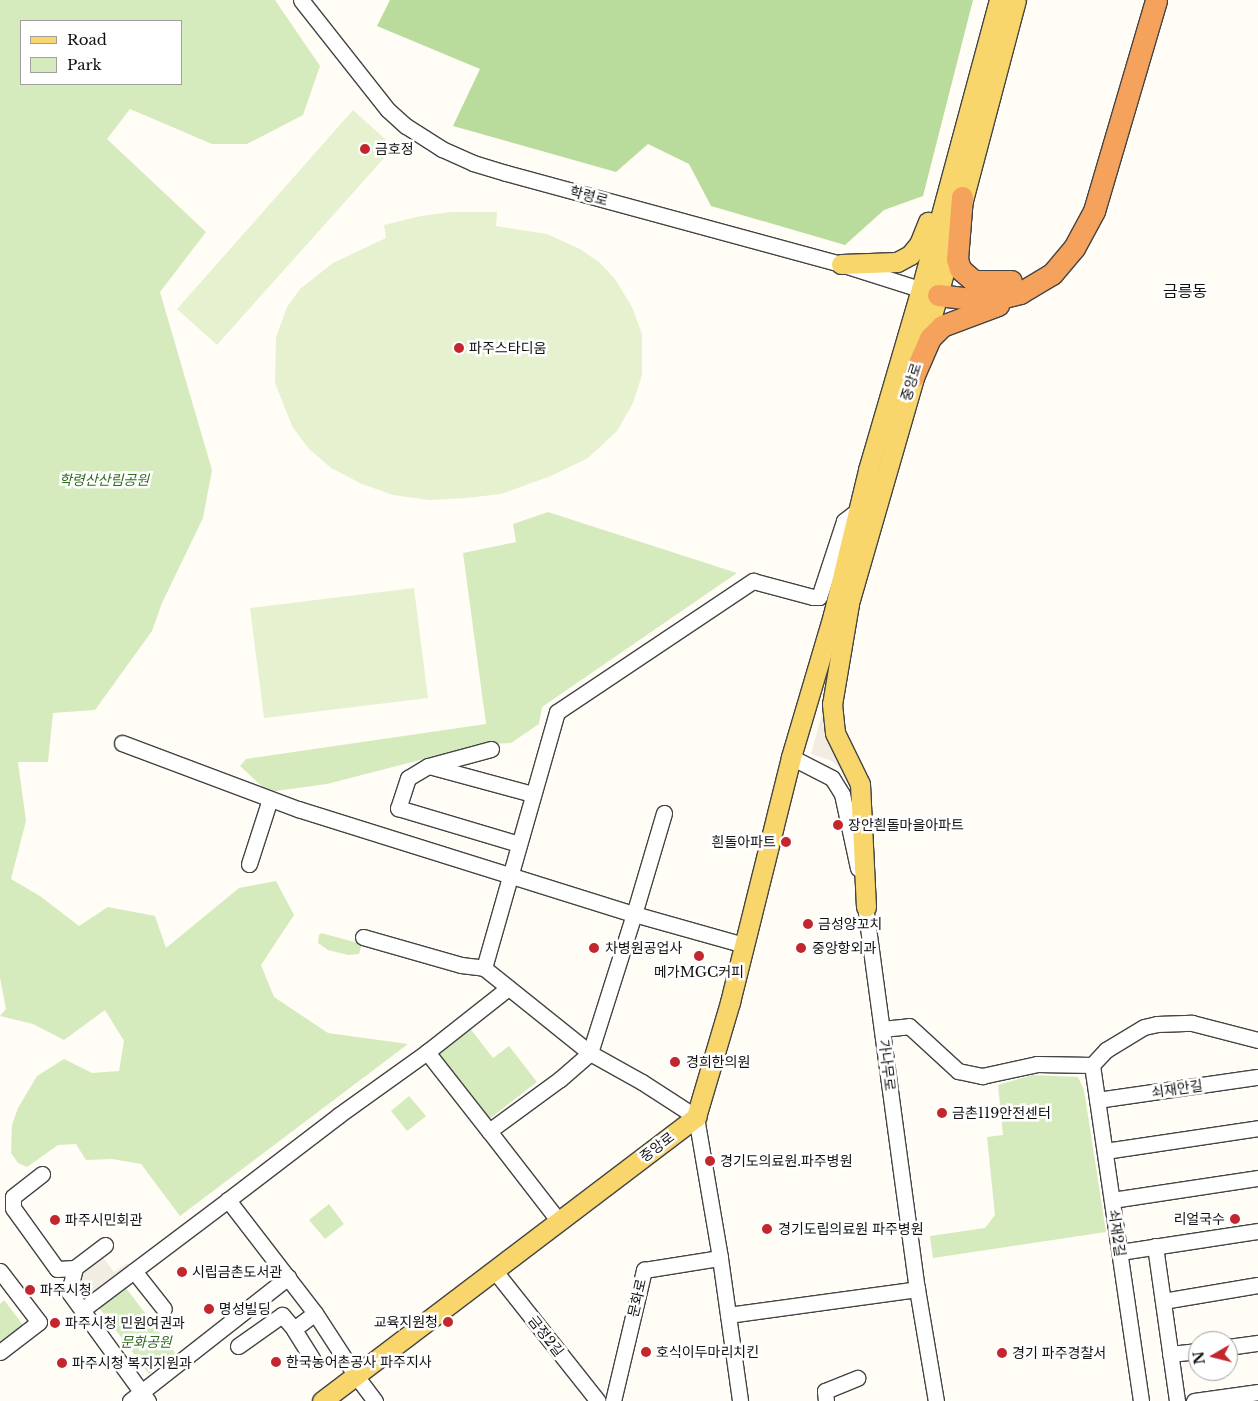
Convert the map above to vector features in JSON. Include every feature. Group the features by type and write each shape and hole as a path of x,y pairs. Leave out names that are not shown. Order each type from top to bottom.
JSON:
{"highway":[{"path":"913,377 930,338 942,326 982,312 1047,262 1069,238 1079,221 1145,0"},
{"path":"929,292 1037,285 1064,262 1084,233 1094,211 1156,0"},
{"path":"962,197 957,259 960,269 974,281 1013,288"}],"main road":[{"name":"중앙로","path":"791,757 814,723 913,377 929,292 980,70 999,0"},
{"name":"중앙로","path":"322,1401 696,1117 730,1002 791,757 833,615 858,510 962,197 1016,0"},
{"path":"841,264 897,262 910,256 919,244 925,232 966,91 980,70"},
{"path":"848,604 832,704 835,733 860,784 866,907"}],"street":[{"name":"학령로","path":"300,0 388,110 414,131 442,149 506,173 841,264 929,292"},
{"path":"484,968 557,712 753,581 819,597 844,521 858,510"},
{"path":"122,744 270,799 510,876 744,945"},
{"path":"491,749 428,766 408,778 398,808 519,844"},
{"name":"가나무로","path":"791,757 832,778 842,794 866,907 917,1288 936,1401"},
{"path":"428,766 533,794"},
{"path":"250,864 270,799"},
{"path":"489,1131 590,1053 664,813"},
{"path":"363,937 461,965 484,968 551,1019 590,1053 642,1082 696,1117 720,1258 740,1401"},
{"path":"82,1310 339,1115 427,1052 508,988"},
{"path":"882,1028 909,1026 958,1071 982,1076 1037,1064 1092,1065 1106,1050 1144,1027 1157,1024 1192,1023 1258,1040"},
{"path":"427,1052 558,1220"},
{"name":"쇠재2길","path":"1092,1065 1141,1401"},
{"name":"쇠재안길","path":"1097,1100 1258,1077"},
{"path":"1105,1151 1258,1128"},
{"path":"42,1174 13,1197 13,1208 57,1269 75,1268 105,1245"},
{"path":"1112,1200 1258,1178"},
{"path":"228,1200 315,1313 356,1376 376,1401"},
{"path":"1120,1252 1258,1231"},
{"path":"1155,1246 1177,1401"},
{"name":"문화로","path":"613,1401 644,1270 720,1258"},
{"path":"75,1268 69,1292 140,1398 288,1277"},
{"name":"금정2길","path":"494,1270 598,1401"},
{"path":"0,1271 39,1322 0,1352"},
{"path":"134,1271 164,1309"},
{"path":"1163,1301 1258,1286"},
{"path":"728,1315 917,1288"},
{"path":"294,1329 315,1313"},
{"path":"238,1346 282,1315 294,1329 313,1360"},
{"path":"1238,1346 1258,1343"},
{"path":"1170,1354 1188,1352"},
{"path":"826,1401 825,1391 858,1378"},
{"path":"1194,1401 1258,1392"}],"green space":[{"name":"학령산산림공원","path":"0,0 275,0 320,66 303,115 247,144 212,144 130,109 107,139 206,232 160,292 212,470 203,518 162,603 152,631 95,710 53,713 48,762 18,762 26,821 11,879 40,896 79,926 108,907 155,916 166,948 239,888 276,881 294,915 261,965 274,997 328,1033 408,1044 180,1216 141,1164 112,1159 86,1160 76,1144 58,1145 27,1167 18,1163 11,1153 12,1125 18,1108 37,1076 64,1059 92,1073 119,1071 124,1041 105,1010 64,1040 33,1024 0,1016 6,1009 0,978"},
{"path":"390,0 973,0 923,196 884,210 845,245 711,206 689,164 648,144 616,172 453,126 480,69 377,26"},
{"path":"353,110 394,147 217,345 177,309"},
{"name":"파주스타디움","path":"451,212 497,212 496,226 547,234 580,249 599,262 615,279 632,307 642,334 642,375 633,403 617,431 588,458 551,476 501,494 429,500 393,495 362,484 331,468 308,448 292,426 275,383 276,337 287,307 300,289 333,263 386,238 384,225 421,216"},
{"path":"548,512 737,573 542,707 539,724 511,743 478,745 327,784 268,792 240,766 246,759 486,724 463,553 516,542 513,524"},
{"path":"414,588 428,698 264,718 250,608"},
{"path":"321,933 362,944 359,954 348,955 328,950 318,943"},
{"path":"469,1027 493,1058 509,1046 537,1082 489,1119 437,1051"},
{"path":"1033,1075 1078,1077 1084,1090 1106,1232 933,1258 930,1236 985,1228 995,1215 987,1137 1003,1135 998,1085"},
{"path":"409,1096 426,1116 407,1131 391,1111"},
{"path":"329,1204 344,1224 325,1239 309,1220"},
{"name":"문화공원","path":"126,1288 176,1354 149,1374 99,1308"},
{"path":"4,1300 23,1325 0,1348 0,1304"}],"shaded area":[{"path":"828,691 844,772 832,761 811,754"},
{"path":"102,1256 114,1272 127,1263 132,1269 87,1303 76,1297 77,1275"}],"place":[{"name":"금호정","path":"365,149"},
{"name":"파주스타디움","path":"459,348"},
{"name":"장안흰돌마을아파트","path":"838,825"},
{"name":"흰돌아파트","path":"786,842"},
{"name":"금성양꼬치","path":"808,924"},
{"name":"차병원공업사","path":"594,948"},
{"name":"중앙항외과","path":"801,948"},
{"name":"메가MGC커피","path":"699,956"},
{"name":"경희한의원","path":"675,1062"},
{"name":"금촌119안전센터","path":"942,1113"},
{"name":"경기도의료원.파주병원","path":"710,1161"},
{"name":"리얼국수","path":"1235,1219"},
{"name":"파주시민회관","path":"55,1220"},
{"name":"경기도립의료원 파주병원","path":"767,1229"},
{"name":"시립금촌도서관","path":"182,1272"},
{"name":"파주시청","path":"30,1290"},
{"name":"명성빌딩","path":"209,1309"},
{"name":"교육지원청","path":"448,1322"},
{"name":"파주시청 민원여권과","path":"55,1323"},
{"name":"호식이두마리치킨","path":"646,1352"},
{"name":"경기 파주경찰서","path":"1002,1353"},
{"name":"한국농어촌공사 파주지사","path":"276,1362"},
{"name":"파주시청 복지지원과","path":"62,1363"}],"district":[{"name":"금릉동","path":"1185,291"}]}
